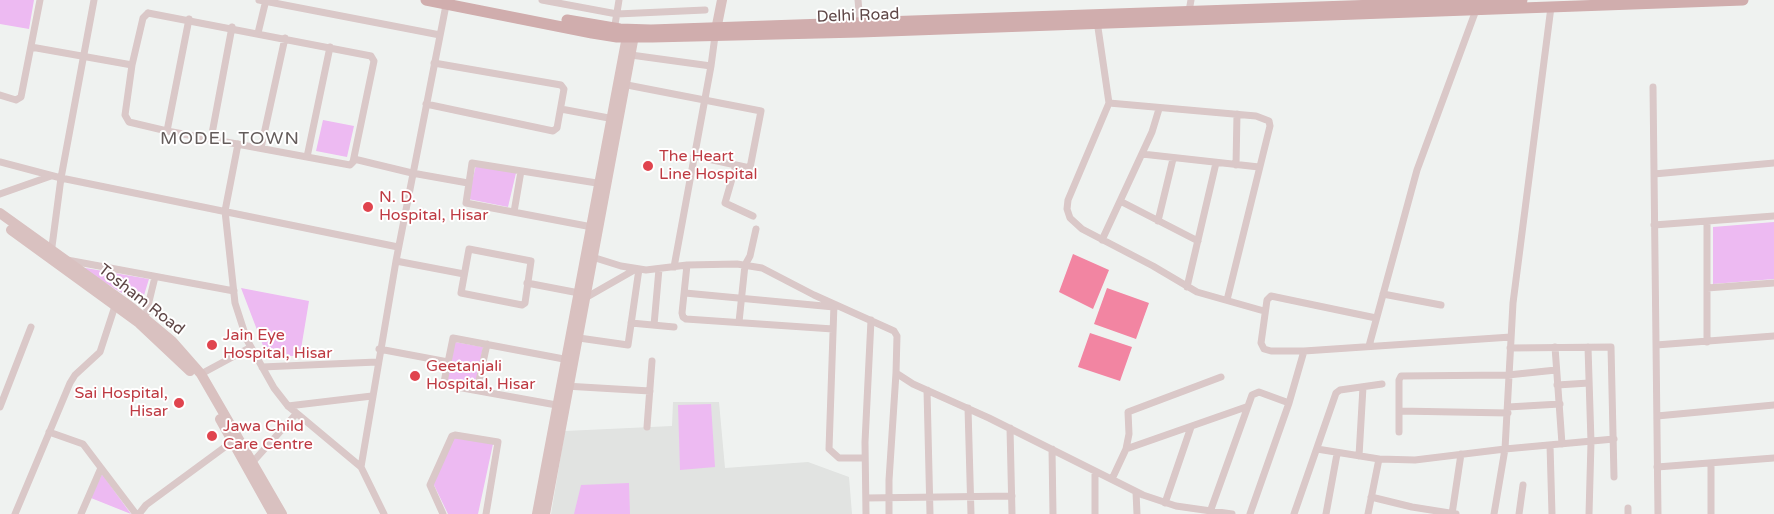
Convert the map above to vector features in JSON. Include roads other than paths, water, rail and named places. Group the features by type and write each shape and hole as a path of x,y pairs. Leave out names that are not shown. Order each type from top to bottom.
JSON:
{"main road":[{"name":"Delhi Road","path":"426,0 447,2 613,32 631,33 1476,10 1637,2 1743,0"},
{"name":"Delhi Road","path":"464,0 613,32"},
{"path":"715,32 722,0"},
{"name":"Delhi Road","path":"715,32 860,22 1096,19 1190,6 1522,0"},
{"path":"622,84 631,55 631,33"},
{"path":"537,514 566,386 631,33"},
{"path":"590,256 592,226 604,184"},
{"name":"Tosham Road","path":"0,213 50,254 64,259 156,336 187,367 202,388 233,441 282,514"},
{"name":"Tosham Road","path":"0,221 50,254 116,302 145,318 172,341 201,374 250,465 273,514"},
{"path":"570,360 579,338 583,295"},
{"path":"545,514 562,406"}],"street":[{"path":"0,95 16,100 20,98 40,0"},
{"path":"50,254 61,178 94,0"},
{"path":"258,33 263,0 440,35"},
{"path":"542,0 617,14 705,10"},
{"path":"613,32 619,0"},
{"path":"858,0 860,22"},
{"path":"361,467 379,349 447,2"},
{"path":"1494,514 1506,449 1508,375 1515,291 1551,7"},
{"path":"1369,346 1417,170 1476,10"},
{"path":"146,14 232,27 371,56 374,61 354,159 350,165 167,131 129,122 126,119 132,65 146,14"},
{"path":"167,131 189,19"},
{"path":"1096,19 1109,103 1068,200 1067,209 1076,225 1153,266 1187,287 1203,294 1264,311"},
{"path":"211,139 232,27"},
{"path":"674,267 711,66 715,32"},
{"path":"261,148 285,38"},
{"path":"30,47 132,65"},
{"path":"307,156 330,47"},
{"path":"631,55 711,66"},
{"path":"426,104 553,131 557,128 561,109 564,89 561,85 434,63"},
{"path":"622,84 762,112 752,167 747,168 694,156"},
{"path":"1653,87 1658,514"},
{"path":"1109,103 1159,109 1256,116 1269,121 1227,300"},
{"path":"561,109 616,120"},
{"path":"1102,240 1142,154 1159,109"},
{"path":"1236,165 1237,114"},
{"path":"238,144 226,211 235,303 251,347 274,388 288,406 361,467 384,514"},
{"path":"1142,154 1173,159 1259,167"},
{"path":"354,159 412,173 468,183"},
{"path":"1158,221 1173,159"},
{"path":"592,226 466,204 468,183 474,161 521,171 604,184"},
{"path":"0,162 61,178 398,247"},
{"path":"1187,287 1216,163"},
{"path":"1654,174 1774,163"},
{"path":"736,165 726,203 728,206 754,216"},
{"path":"514,212 521,171"},
{"path":"0,194 52,176"},
{"path":"1120,201 1198,241"},
{"path":"1654,225 1774,216"},
{"path":"1707,222 1707,342"},
{"path":"739,322 745,265 750,256 756,229"},
{"path":"471,249 529,259 531,263 527,283 525,303 522,305 461,293 468,251 471,249"},
{"path":"590,256 638,269 659,269 687,265 745,265 762,268 834,306 871,320 896,333 896,373 889,514"},
{"path":"64,259 234,291"},
{"path":"396,260 464,274"},
{"path":"687,265 683,317 833,330"},
{"path":"527,283 583,295 638,269"},
{"path":"579,338 628,345 638,269"},
{"path":"654,325 659,269"},
{"path":"145,318 155,277"},
{"path":"1707,288 1774,283"},
{"path":"685,293 834,306"},
{"path":"1383,294 1441,305"},
{"path":"1376,318 1271,296 1268,298 1264,311 1261,343 1264,349 1304,352 1511,336"},
{"path":"15,514 70,383 75,375 100,352 116,302"},
{"path":"834,306 828,449 839,458 865,458"},
{"path":"866,514 865,458 871,320"},
{"path":"631,323 674,328"},
{"path":"0,405 31,327"},
{"path":"1656,345 1774,336"},
{"path":"562,406 444,384 453,338 570,360"},
{"path":"477,390 487,344"},
{"path":"201,374 251,347"},
{"path":"1555,347 1562,444"},
{"path":"1588,347 1591,442 1589,514"},
{"path":"1510,348 1611,347 1614,477"},
{"path":"379,349 448,362"},
{"path":"1250,514 1289,403 1304,352"},
{"path":"647,428 652,361"},
{"path":"262,367 377,362"},
{"path":"1399,432 1401,376 1508,375 1556,370"},
{"path":"896,373 927,390 1010,428 1136,492 1165,503 1176,510 1232,514"},
{"path":"1112,480 1126,449 1129,434 1128,412 1221,377"},
{"path":"1557,385 1589,383"},
{"path":"1294,514 1338,392 1382,384"},
{"path":"566,386 650,391"},
{"path":"1359,456 1363,387"},
{"path":"927,390 930,514"},
{"path":"1210,512 1246,407 1252,395 1257,392 1289,403"},
{"path":"288,406 372,396"},
{"path":"1399,411 1508,410 1560,404"},
{"path":"1657,416 1774,405"},
{"path":"1126,449 1246,407"},
{"path":"968,408 971,514"},
{"path":"250,465 296,414"},
{"path":"1165,503 1191,427"},
{"path":"1010,428 1012,514"},
{"path":"49,432 82,444 137,514 146,505 233,441"},
{"path":"443,514 430,485 452,436 455,435 498,442 486,514"},
{"path":"1317,449 1338,454 1379,459 1415,460 1614,439"},
{"path":"1550,445 1552,514"},
{"path":"1052,449 1053,514"},
{"path":"1326,514 1338,454"},
{"path":"1371,497 1411,511 1453,514 1461,454"},
{"path":"1657,467 1774,458"},
{"path":"1368,514 1379,459"},
{"path":"1711,464 1711,514"},
{"path":"81,514 101,468"},
{"path":"1095,471 1095,514"},
{"path":"1518,514 1522,485"},
{"path":"1136,492 1137,514"},
{"path":"866,498 1012,496"}],"place":[{"name":"The Heart Line Hospital","path":"648,166"},
{"name":"N. D. Hospital, Hisar","path":"368,207"},
{"name":"Jain Eye Hospital, Hisar","path":"212,345"},
{"name":"Geetanjali Hospital, Hisar","path":"415,376"},
{"name":"Sai Hospital, Hisar","path":"179,403"},
{"name":"Jawa Child Care Centre","path":"212,436"}],"district":[{"name":"MODEL TOWN","path":"230,139"}]}
